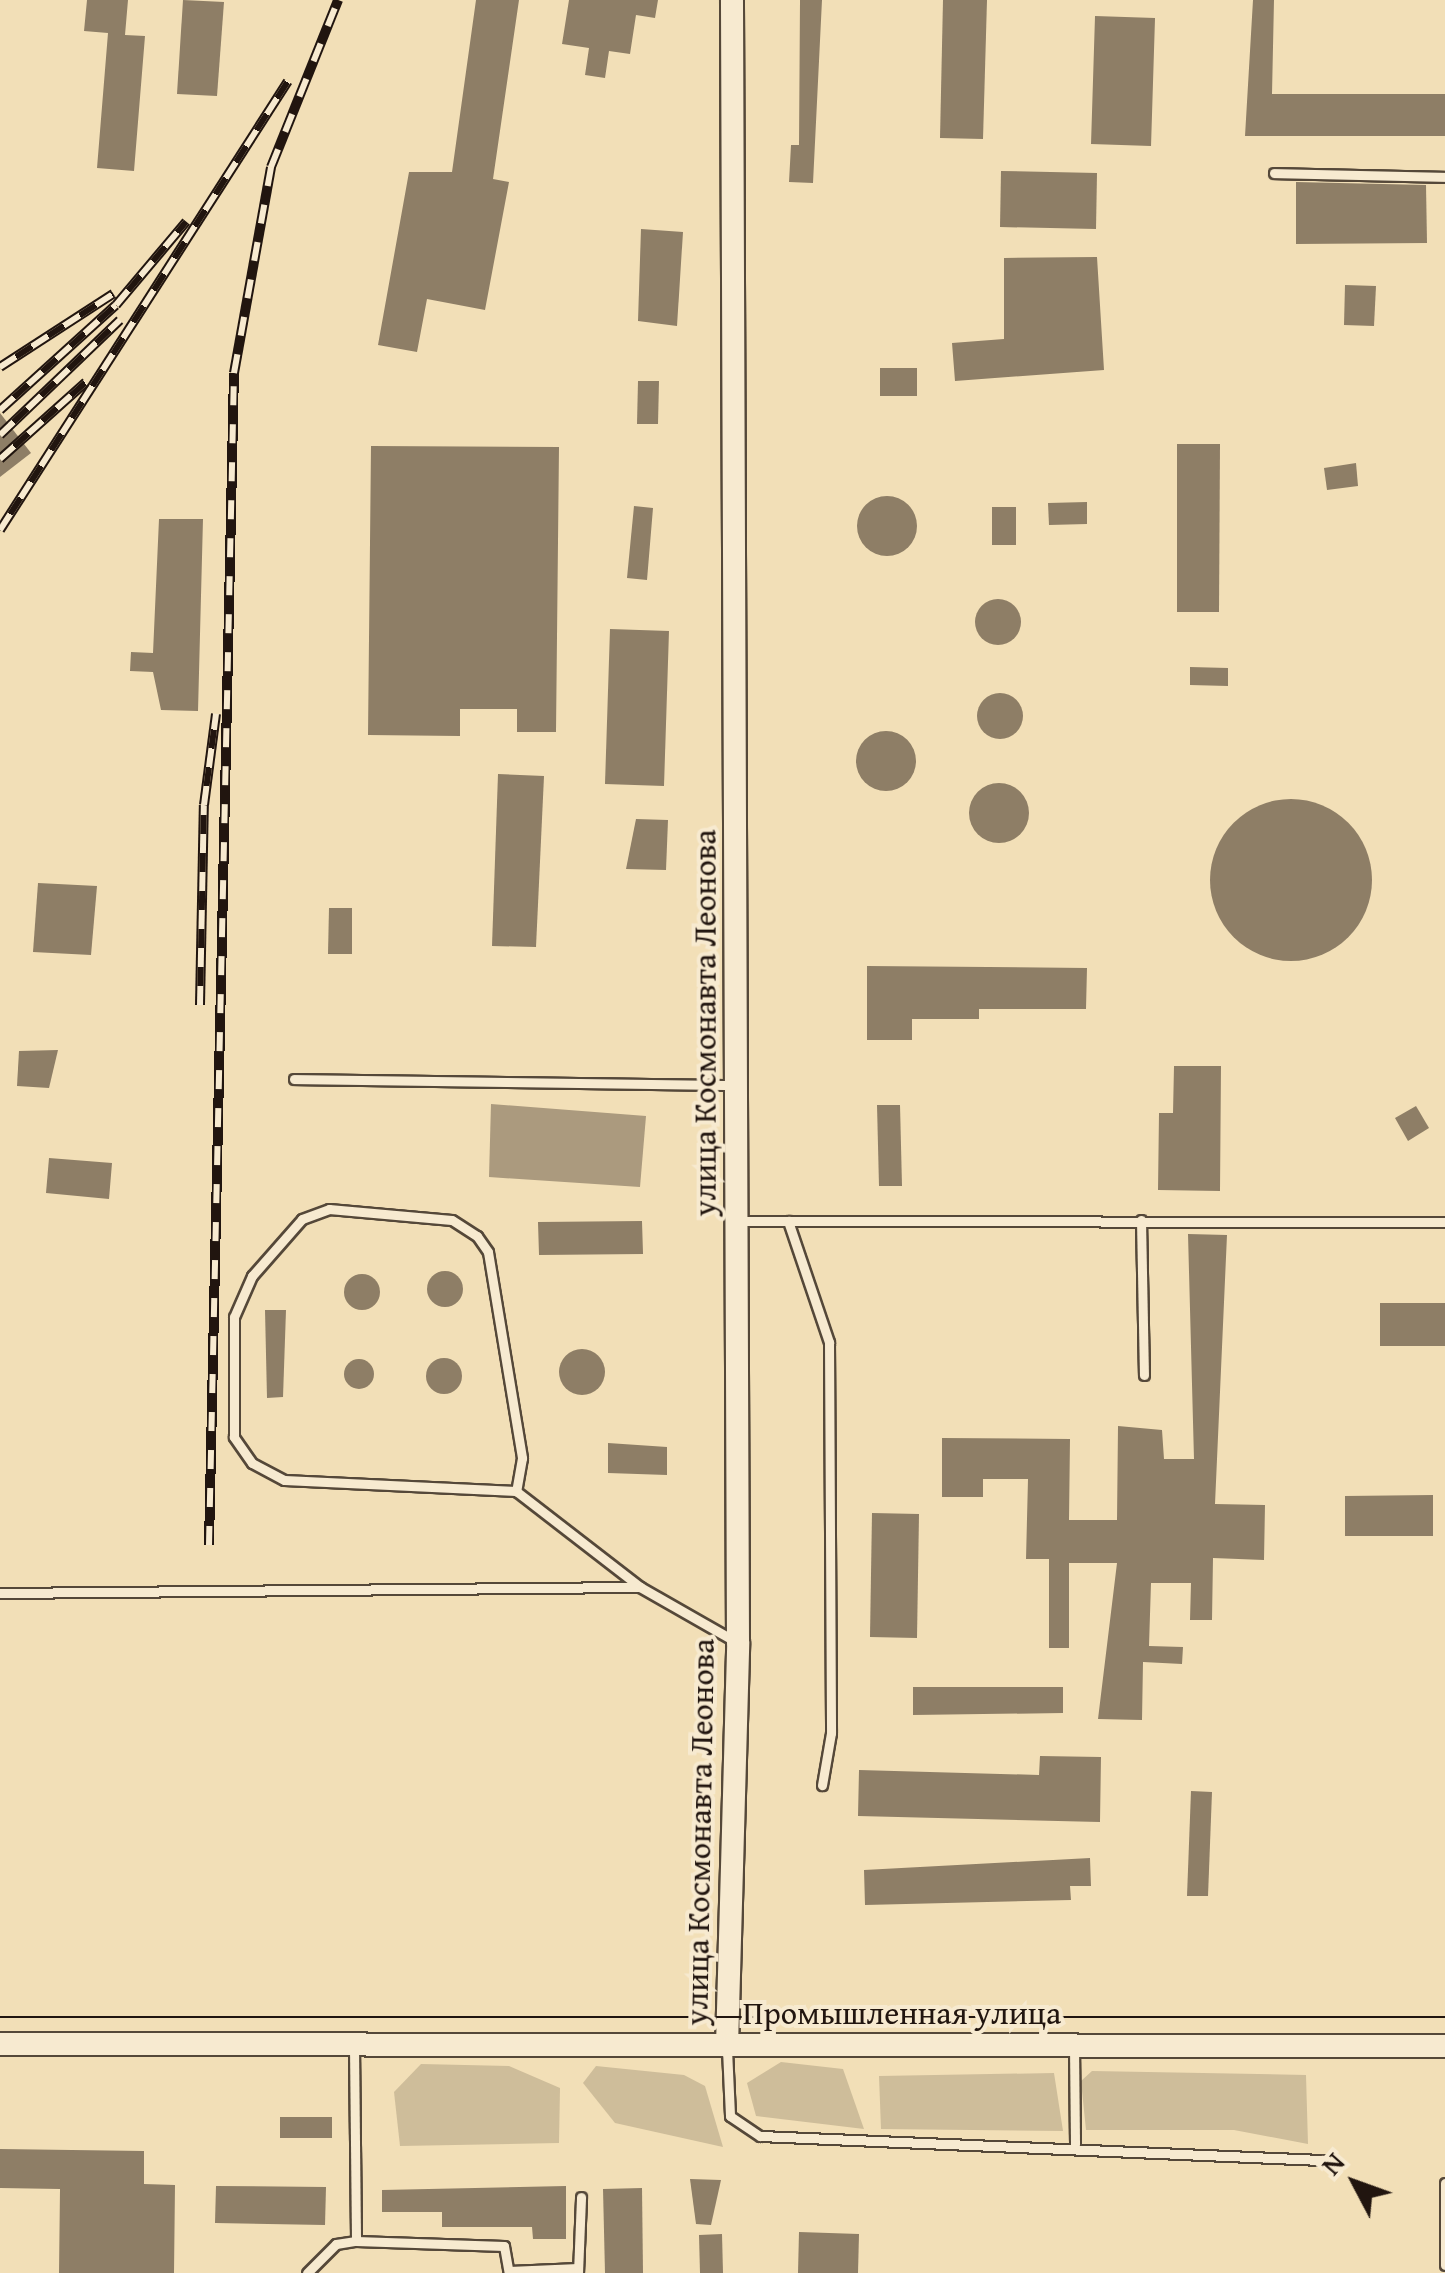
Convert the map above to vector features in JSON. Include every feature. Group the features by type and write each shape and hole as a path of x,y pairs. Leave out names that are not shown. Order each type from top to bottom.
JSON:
{"street":[{"name":"улица Космонавта Леонова","path":"727,2046 738,1642 732,0"},
{"name":"Промышленная улица","path":"0,2044 1445,2046"}],"lane":[{"path":"1274,173 1445,177"},
{"path":"294,1080 738,1085"},
{"path":"516,1491 522,1458 488,1252 477,1236 435,1219 329,1209 302,1219 252,1276 234,1317 234,1437 252,1463 284,1480 516,1491 640,1588 738,1642"},
{"path":"1141,1220 1144,1374"},
{"path":"788,1221 829,1342 831,1733 822,1785"},
{"path":"738,1222 1445,1222"},
{"path":"0,1593 640,1588"},
{"path":"354,2044 356,2241"},
{"path":"727,2046 727,2107 750,2134 1075,2144 1114,2156 1322,2160"},
{"path":"1074,2046 1075,2144"},
{"path":"1445,2183 1445,2265"},
{"path":"307,2273 336,2244 356,2241 504,2246 509,2272 578,2270 581,2197"}],"shaded area":[{"path":"491,1104 646,1116 640,1187 489,1177"},
{"path":"781,2062 843,2069 864,2129 756,2116 747,2083"},
{"path":"421,2064 509,2066 560,2088 559,2143 400,2146 394,2092"},
{"path":"596,2066 684,2075 705,2086 723,2147 615,2123 583,2083"},
{"path":"1092,2071 1306,2075 1308,2144 1234,2130 1086,2130 1081,2081"},
{"path":"1054,2073 1063,2131 881,2129 879,2076"}],"building":[{"path":"87,0 128,0 125,35 145,36 134,171 97,168 108,33 84,31"},
{"path":"183,0 224,2 217,96 177,94"},
{"path":"476,0 519,0 493,179 509,182 485,310 427,299 417,352 378,345 409,172 452,172"},
{"path":"569,0 658,0 655,18 636,15 630,54 609,51 605,78 585,75 589,48 562,44"},
{"path":"800,0 822,0 813,183 789,182 791,145 799,145"},
{"path":"943,0 987,0 983,139 940,138"},
{"path":"1253,0 1274,0 1272,94 1445,94 1445,136 1245,136"},
{"path":"1095,16 1155,18 1151,146 1091,144"},
{"path":"1001,171 1097,173 1096,229 1000,227"},
{"path":"1296,182 1426,185 1427,243 1296,244"},
{"path":"641,229 683,232 677,326 638,321"},
{"path":"1097,257 1104,370 955,381 952,343 1004,339 1004,258"},
{"path":"1345,285 1376,286 1374,326 1344,325"},
{"path":"880,368 917,368 917,396 880,396"},
{"path":"638,381 659,381 658,424 637,424"},
{"path":"0,413 31,453 0,477"},
{"path":"1177,444 1220,444 1219,612 1177,612"},
{"path":"371,446 559,447 556,732 517,732 517,709 460,709 460,736 368,735"},
{"path":"1356,463 1358,486 1327,490 1324,468"},
{"path":"887,496 908,505 917,526 908,547 887,556 866,547 857,526 866,505"},
{"path":"1087,502 1087,524 1049,525 1048,503"},
{"path":"634,506 653,508 647,580 627,578"},
{"path":"992,507 1016,507 1016,545 992,545"},
{"path":"159,519 203,519 198,711 161,710 153,672 130,671 131,652 153,653"},
{"path":"998,599 1014,606 1021,622 1014,638 998,645 982,638 975,622 982,606"},
{"path":"610,629 669,631 664,786 605,784"},
{"path":"1190,667 1228,668 1228,686 1190,685"},
{"path":"1000,693 1016,700 1023,716 1016,732 1000,739 984,732 977,716 984,700"},
{"path":"886,731 907,740 916,761 907,782 886,791 865,782 856,761 865,740"},
{"path":"498,774 544,776 536,947 492,946"},
{"path":"999,783 1020,792 1029,813 1020,834 999,843 978,834 969,813 978,792"},
{"path":"1291,799 1322,805 1348,823 1366,849 1372,880 1366,911 1348,937 1322,955 1291,961 1260,955 1234,937 1216,911 1210,880 1216,849 1234,823 1260,805"},
{"path":"636,819 668,820 666,870 626,869"},
{"path":"38,883 97,886 91,955 33,952"},
{"path":"329,908 352,908 352,954 328,954"},
{"path":"867,966 1087,968 1086,1009 979,1009 979,1019 912,1019 912,1040 867,1040"},
{"path":"58,1050 49,1088 17,1086 19,1051"},
{"path":"1174,1066 1221,1066 1220,1191 1158,1190 1159,1113 1173,1113"},
{"path":"877,1105 900,1105 902,1186 879,1186"},
{"path":"1416,1106 1429,1128 1408,1141 1395,1118"},
{"path":"49,1158 112,1163 109,1199 46,1193"},
{"path":"642,1221 643,1254 539,1255 538,1222"},
{"path":"1188,1234 1227,1235 1215,1504 1265,1505 1264,1560 1213,1558 1212,1620 1190,1620 1191,1583 1151,1583 1149,1646 1183,1647 1182,1664 1143,1662 1142,1720 1098,1719 1117,1563 1069,1563 1069,1648 1049,1648 1049,1559 1026,1559 1028,1479 983,1479 983,1497 942,1497 942,1438 1070,1439 1069,1520 1117,1520 1118,1426 1162,1430 1164,1459 1194,1459"},
{"path":"445,1271 458,1276 463,1289 458,1302 445,1307 432,1302 427,1289 432,1276"},
{"path":"362,1274 375,1279 380,1292 375,1305 362,1310 349,1305 344,1292 349,1279"},
{"path":"1380,1303 1445,1303 1445,1346 1380,1346"},
{"path":"265,1310 286,1310 283,1397 267,1398"},
{"path":"582,1349 598,1356 605,1372 598,1388 582,1395 566,1388 559,1372 566,1356"},
{"path":"444,1358 457,1363 462,1376 457,1389 444,1394 431,1389 426,1376 431,1363"},
{"path":"359,1359 370,1363 374,1374 370,1385 359,1389 348,1385 344,1374 348,1363"},
{"path":"608,1443 667,1447 667,1475 608,1473"},
{"path":"1433,1495 1433,1536 1345,1536 1345,1496"},
{"path":"872,1513 919,1514 917,1638 870,1637"},
{"path":"913,1687 1063,1687 1063,1713 913,1715"},
{"path":"1040,1756 1101,1757 1100,1822 858,1816 859,1770 1039,1775"},
{"path":"1191,1791 1212,1792 1208,1896 1187,1896"},
{"path":"1090,1858 1091,1886 1070,1886 1071,1900 865,1905 864,1870"},
{"path":"280,2117 332,2117 332,2138 280,2138"},
{"path":"0,2149 144,2151 144,2184 175,2185 174,2273 59,2273 60,2189 0,2188"},
{"path":"690,2179 721,2180 711,2225 696,2224"},
{"path":"216,2186 326,2187 325,2225 215,2223"},
{"path":"566,2186 566,2239 533,2239 532,2227 442,2227 442,2212 382,2212 382,2190"},
{"path":"642,2188 643,2273 605,2273 603,2189"},
{"path":"799,2232 859,2234 858,2273 798,2273"},
{"path":"722,2234 723,2273 700,2273 699,2235"}],"tram line":[{"path":"0,2017 1445,2017"}],"railway":[{"path":"209,1545 234,373 271,167 338,0"},
{"path":"0,530 288,81"},
{"path":"0,410 116,305 186,222"},
{"path":"0,367 113,294"},
{"path":"0,435 120,320"},
{"path":"0,459 86,382"},
{"path":"200,1005 204,805 216,714"}]}
